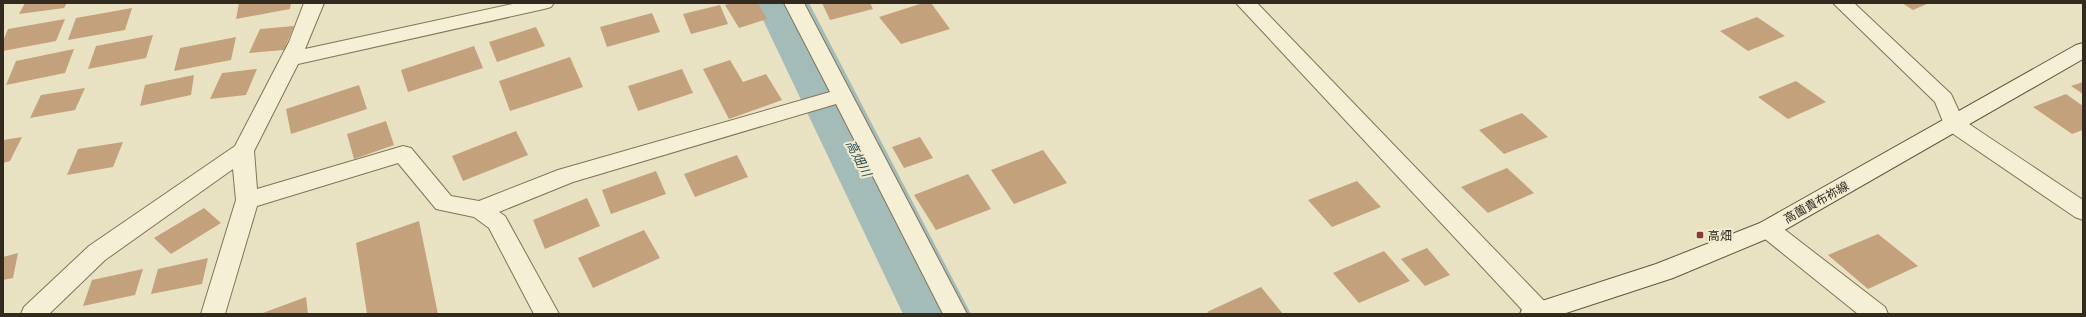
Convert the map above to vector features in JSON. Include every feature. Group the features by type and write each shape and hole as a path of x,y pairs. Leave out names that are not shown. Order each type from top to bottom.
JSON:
{"street":[{"path":"33,314 97,253 243,151 291,59 314,3"},
{"path":"291,59 544,3"},
{"path":"794,3 832,99 955,314"},
{"path":"1246,3 1537,313"},
{"path":"1843,3 1944,99 1954,124 2083,211"},
{"name":"高薗貴布祢線","path":"1537,313 1664,271 1768,229 2083,50"},
{"path":"480,210 566,176 832,99"},
{"path":"214,314 247,200 243,151"},
{"path":"247,200 403,154 444,203 480,210 497,222 547,314"},
{"path":"1768,229 1876,314"}],"building":[{"path":"25,3 67,3 64,8 19,14"},
{"path":"239,3 291,3 290,9 236,19"},
{"path":"732,3 758,3 767,19 739,28 725,5"},
{"path":"822,3 870,3 873,9 830,20"},
{"path":"923,3 931,3 950,29 901,44 879,17"},
{"path":"1902,3 1929,3 1913,10"},
{"path":"720,5 728,24 691,34 683,14"},
{"path":"132,8 125,30 68,40 76,18"},
{"path":"652,13 660,32 607,47 600,27"},
{"path":"1757,17 1785,36 1748,51 1720,31"},
{"path":"65,19 56,41 3,51 3,41 8,29"},
{"path":"294,26 284,50 249,53 260,29"},
{"path":"536,27 545,46 497,62 489,42"},
{"path":"153,35 146,58 88,69 96,46"},
{"path":"236,37 231,60 174,71 180,48"},
{"path":"474,46 483,68 408,92 401,70"},
{"path":"74,49 65,73 6,85 16,61"},
{"path":"570,57 583,87 510,111 499,81"},
{"path":"730,60 743,82 766,74 782,100 729,119 703,69"},
{"path":"257,69 246,95 210,99 222,73"},
{"path":"682,69 693,93 638,111 628,86"},
{"path":"194,75 191,95 140,106 145,85"},
{"path":"1796,81 1826,102 1788,119 1758,97"},
{"path":"2083,82 2083,94 2071,86"},
{"path":"359,85 367,109 291,134 286,109"},
{"path":"85,88 75,110 30,118 41,95"},
{"path":"2066,94 2083,106 2083,130 2072,134 2033,107"},
{"path":"1522,113 1548,137 1504,154 1479,130"},
{"path":"386,121 394,145 354,159 347,134"},
{"path":"516,131 528,155 463,181 452,156"},
{"path":"22,137 10,161 3,163 3,140"},
{"path":"920,137 933,158 904,168 892,147"},
{"path":"123,142 113,167 67,175 78,149"},
{"path":"1043,150 1067,183 1014,204 991,170"},
{"path":"737,155 748,177 695,197 684,174"},
{"path":"1507,168 1534,193 1488,213 1461,187"},
{"path":"656,171 666,194 611,214 602,190"},
{"path":"968,174 991,209 936,230 914,195"},
{"path":"1357,181 1381,207 1332,227 1308,200"},
{"path":"587,198 600,226 545,249 533,220"},
{"path":"204,208 221,223 171,254 154,238"},
{"path":"419,221 438,314 367,314 356,243"},
{"path":"644,230 660,258 593,288 578,258"},
{"path":"1878,234 1918,266 1868,289 1828,255"},
{"path":"1427,248 1450,275 1425,286 1401,259"},
{"path":"1384,251 1410,281 1359,303 1333,273"},
{"path":"18,253 13,278 3,280 3,257"},
{"path":"208,258 202,284 151,294 158,269"},
{"path":"143,269 135,295 83,306 92,280"},
{"path":"1261,287 1283,314 1209,314 1207,312"},
{"path":"306,297 308,314 260,314"}],"waterway":[{"name":"高畑川","path":"782,3 937,314"}],"place":[{"name":"高畑","path":"1700,235"}]}
